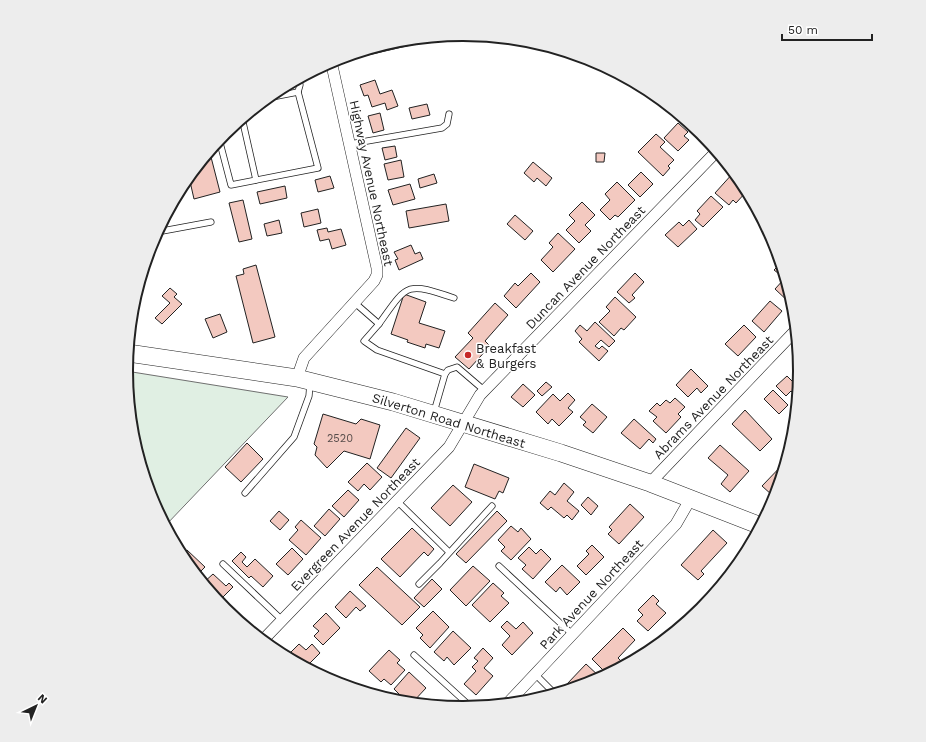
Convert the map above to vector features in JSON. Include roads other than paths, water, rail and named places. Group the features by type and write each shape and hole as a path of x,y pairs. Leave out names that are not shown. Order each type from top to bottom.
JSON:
{"main road":[{"name":"Silverton Road Northeast","path":"134,353 304,380 393,402 650,483 755,524"}],"street":[{"name":"Highway Avenue Northeast","path":"304,380 304,358 374,281 377,275 377,268 333,68"},
{"name":"Duncan Avenue Northeast","path":"463,423 485,391 713,155"},
{"name":"Abrams Avenue Northeast","path":"650,483 791,336"},
{"name":"Evergreen Avenue Northeast","path":"267,636 449,447 463,423"},
{"name":"Park Avenue Northeast","path":"513,697 676,524 691,498"}],"lane":[{"path":"221,147 231,185 318,168 298,92 300,84"},
{"path":"284,94 298,92"},
{"path":"350,144 442,128 447,124 449,114"},
{"path":"243,125 256,180"},
{"path":"164,231 211,222"},
{"path":"445,374 377,350 364,340 379,324 403,292 411,288 423,288 454,298"},
{"path":"354,303 379,324"},
{"path":"434,414 445,374 448,370 457,367 485,391"},
{"path":"245,493 294,437 309,396 304,380"},
{"path":"397,501 449,552"},
{"path":"419,584 492,506"},
{"path":"223,564 282,620"},
{"path":"499,566 572,634"},
{"path":"414,655 464,701"},
{"path":"534,674 550,689"}],"place":[{"name":"Breakfast & Burgers","path":"468,355"}]}
